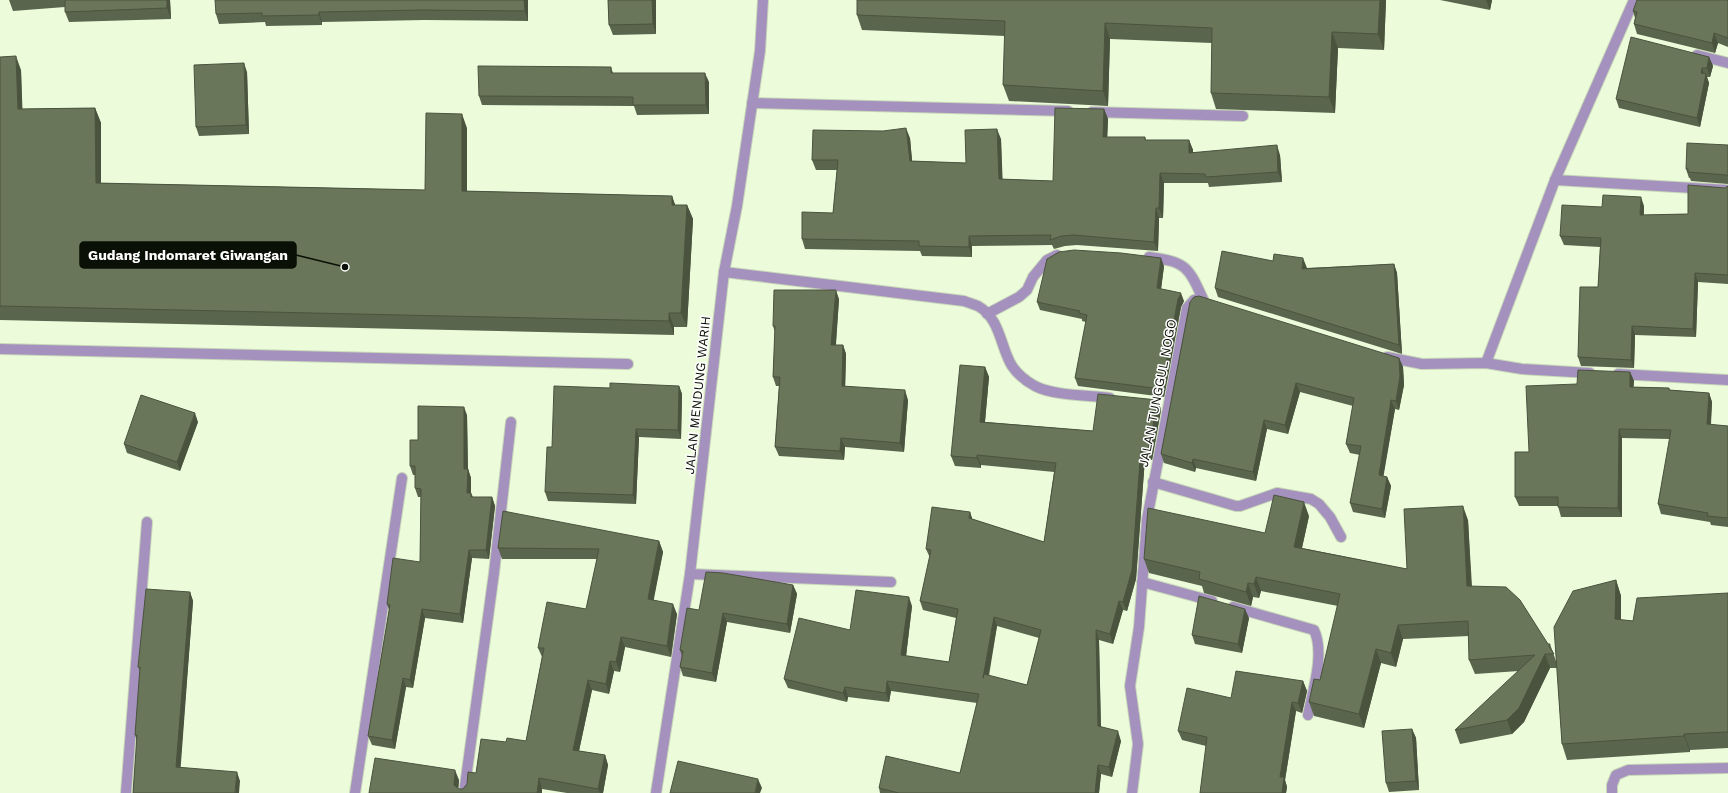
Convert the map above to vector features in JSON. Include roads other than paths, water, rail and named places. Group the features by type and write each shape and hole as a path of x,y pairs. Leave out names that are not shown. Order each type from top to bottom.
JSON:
{"street":[{"name":"JALAN MENDUNG WARIH","path":"656,793 690,574 724,272 737,206 760,51 763,0"},
{"path":"1486,363 1555,180 1623,37 1634,0"},
{"path":"1684,52 1728,63"},
{"path":"752,103 1243,116"},
{"path":"1555,180 1728,190"},
{"path":"988,314 1019,297 1026,290 1033,277 1047,260 1056,255 1070,251"},
{"name":"JALAN TUNGGUL NOGO","path":"1132,793 1138,744 1130,686 1139,627 1148,519 1164,404 1187,308 1194,300 1207,300 1191,273 1178,262 1142,256"},
{"path":"724,272 964,301 978,306 988,314 996,326 1012,366 1026,380 1036,387 1050,391 1121,399"},
{"path":"0,349 628,364"},
{"path":"1378,355 1422,364 1486,363 1522,369 1728,380"},
{"path":"464,793 494,573 511,422"},
{"path":"355,793 402,478"},
{"path":"1153,482 1236,506 1277,493 1311,499 1319,504 1330,517 1341,538"},
{"path":"126,793 147,522"},
{"path":"690,574 891,582"},
{"path":"1142,582 1314,630 1318,637 1320,650 1308,715"},
{"path":"1612,793 1612,785 1616,774 1628,770 1728,768"}],"place":[{"name":"Gudang Indomaret Giwangan","path":"345,267"}]}
